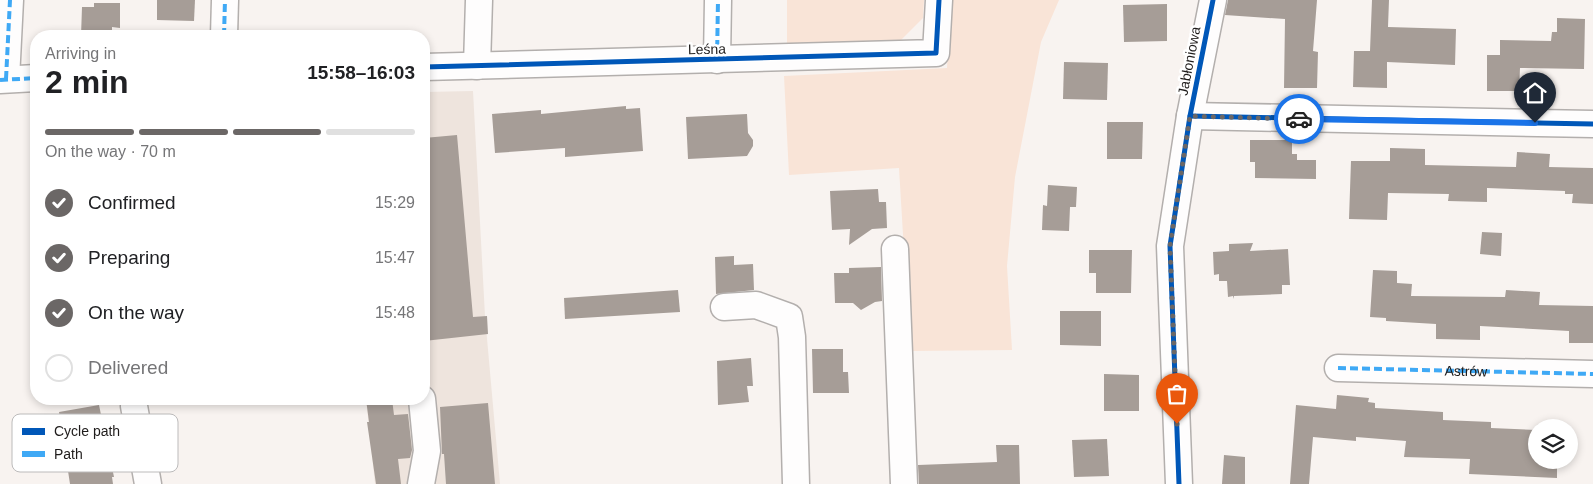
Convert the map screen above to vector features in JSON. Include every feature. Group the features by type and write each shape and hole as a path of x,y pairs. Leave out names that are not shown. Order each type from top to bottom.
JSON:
{"street":[{"path":"10,0 3,80 30,78"},
{"path":"224,30 225,0"},
{"path":"477,66 479,0"},
{"path":"717,60 718,0"},
{"name":"Leśna","path":"430,67 652,68 717,60 936,53 939,0"},
{"name":"Jabłoniowa","path":"1179,484 1170,246 1190,116 1213,0"},
{"path":"1190,116 1593,124"},
{"path":"895,249 904,484"},
{"path":"724,308 756,305 789,317 792,337 796,484"},
{"name":"Astrów","path":"1338,368 1593,374"},
{"path":"421,484 427,452 423,405"},
{"path":"134,406 135,414"}],"shaded area":[{"path":"787,0 924,0 923,18 895,46 787,50"},
{"path":"950,0 1059,0 1041,42 1015,177 1007,266 1012,350 910,351 899,168 789,175 784,76 947,68"},
{"path":"473,91 485,316 500,484 375,484 367,405 430,405 430,92"}],"building":[{"path":"157,0 195,0 194,21 157,20"},
{"path":"1228,0 1317,0 1313,51 1318,52 1317,88 1284,88 1285,19 1225,15"},
{"path":"1372,0 1389,0 1388,27 1456,29 1455,65 1387,62 1387,88 1353,87 1354,51 1370,51"},
{"path":"94,3 120,3 120,28 112,27 112,30 81,30 82,7 94,7"},
{"path":"1167,4 1167,41 1124,42 1123,5"},
{"path":"1557,18 1585,19 1584,69 1520,68 1519,91 1487,91 1487,55 1500,55 1500,40 1551,41 1552,32 1557,32"},
{"path":"1064,62 1108,63 1107,100 1063,99"},
{"path":"626,106 626,109 640,108 643,151 565,157 565,148 495,153 492,114 541,110 541,114"},
{"path":"747,114 748,133 753,140 753,146 747,156 688,159 686,117"},
{"path":"1107,122 1143,122 1142,159 1107,159"},
{"path":"457,135 473,317 487,316 488,334 430,340 430,137"},
{"path":"1250,140 1292,140 1292,154 1297,154 1297,160 1316,160 1316,179 1255,178 1255,162 1250,162"},
{"path":"1390,148 1425,149 1425,165 1516,167 1517,152 1550,154 1549,167 1593,168 1593,204 1572,203 1573,194 1565,194 1565,191 1487,188 1487,202 1448,201 1449,194 1388,193 1387,220 1349,219 1351,161 1390,161"},
{"path":"1048,185 1077,187 1076,207 1070,207 1069,231 1042,230 1043,205 1047,206"},
{"path":"878,189 879,202 886,202 887,228 872,229 849,245 850,229 832,230 830,191"},
{"path":"1482,232 1502,233 1501,256 1480,254"},
{"path":"1253,243 1250,251 1288,249 1290,285 1282,285 1282,294 1234,296 1233,299 1233,296 1228,297 1227,281 1219,281 1219,274 1214,275 1213,252 1229,251 1229,244"},
{"path":"1089,250 1132,250 1131,293 1096,293 1096,273 1089,273"},
{"path":"734,256 734,265 753,264 754,290 716,294 715,257"},
{"path":"881,267 882,301 875,302 861,310 853,303 835,303 834,273 849,273 849,268"},
{"path":"1373,270 1397,271 1397,283 1412,284 1411,296 1505,297 1506,290 1540,292 1539,305 1593,306 1593,343 1569,343 1569,331 1480,326 1480,340 1436,339 1436,324 1386,321 1386,318 1370,317"},
{"path":"678,290 680,312 565,319 564,298"},
{"path":"1060,311 1101,311 1101,346 1060,345"},
{"path":"812,349 843,349 843,372 848,372 849,393 813,393"},
{"path":"751,358 753,386 747,386 749,402 718,405 717,361"},
{"path":"1104,374 1139,375 1139,411 1104,411"},
{"path":"1337,395 1369,398 1368,402 1375,403 1375,408 1443,412 1443,420 1491,422 1491,428 1528,430 1528,469 1557,469 1557,478 1469,474 1470,459 1404,457 1406,441 1356,437 1356,441 1313,437 1309,484 1290,484 1296,405 1336,409"},
{"path":"488,403 495,484 446,484 444,454 442,454 440,407"},
{"path":"99,405 101,414 59,414 59,412"},
{"path":"367,405 393,405 394,415 408,414 412,450 410,458 398,459 401,484 376,484 367,422 369,422"},
{"path":"1107,439 1109,476 1074,477 1072,440"},
{"path":"996,445 1019,445 1020,484 919,484 918,465 997,462"},
{"path":"1224,455 1245,457 1245,484 1222,484"},
{"path":"68,472 113,472 113,484 70,484"}],"marked path":[{"path":"6,79 10,0"},
{"path":"224,30 225,0"},
{"path":"717,60 718,0"},
{"path":"0,80 30,78"},
{"path":"1338,368 1593,374"}],"cycle path":[{"path":"430,67 936,53 939,0"},
{"path":"1179,484 1170,246 1190,116 1213,0"},
{"path":"1190,116 1593,124"}],"way so far":[{"path":"1177,424 1170,246 1190,116 1299,119"}],"route":[{"path":"1299,119 1535,123"}]}
